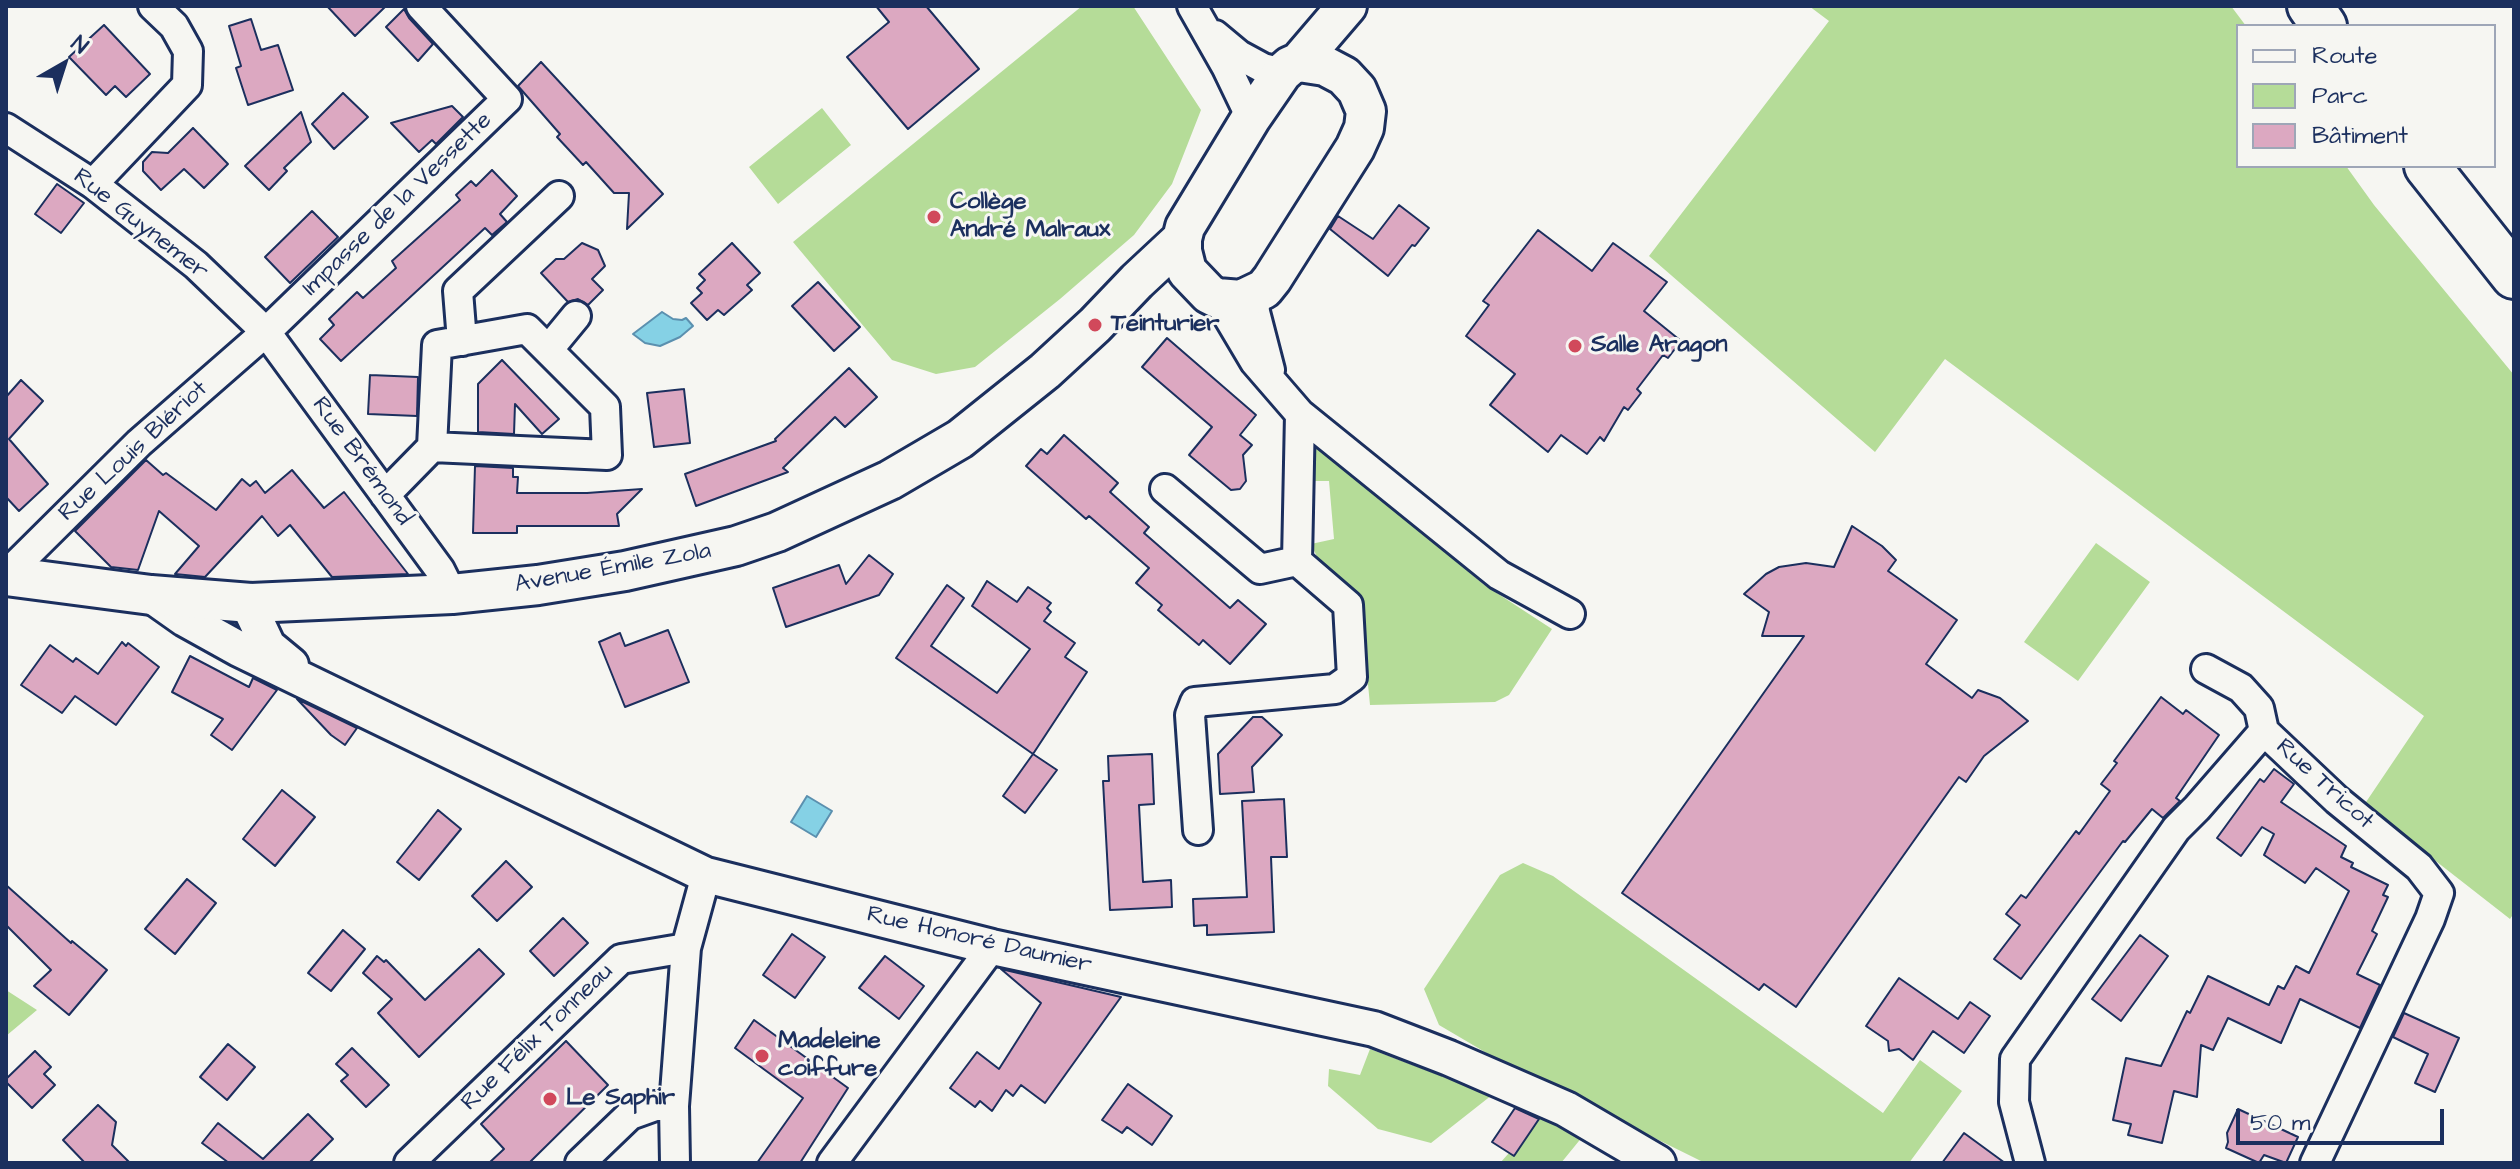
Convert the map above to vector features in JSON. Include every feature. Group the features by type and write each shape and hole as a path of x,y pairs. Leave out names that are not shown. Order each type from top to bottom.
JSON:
{"main road":[{"path":"1222,292 1187,271 1182,239 1193,212 1251,118 1290,67 1347,6"},
{"path":"1344,76 1346,51 1361,6"},
{"path":"2310,6 2323,24"},
{"path":"1137,281 1177,278 1222,292 1264,289 1277,272 1360,138 1366,111 1357,90 1344,76 1325,66 1290,67"},
{"path":"2429,168 2514,276"},
{"name":"Avenue Émile Zola","path":"6,576 242,603 452,594 538,585 625,571 736,546 890,480 960,439 1045,371 1182,239"}],"street":[{"path":"93,184 187,85 188,51 174,26 153,6"},
{"name":"Impasse de la Vessette","path":"266,332 507,99 421,6"},
{"path":"1198,16 1239,55 1263,68 1290,67"},
{"path":"1198,16 1251,118"},
{"name":"Rue Guynemer","path":"6,128 93,184 196,265 266,332"},
{"path":"462,341 458,291 559,196"},
{"path":"1222,292 1255,362 1300,414 1499,575 1570,614"},
{"path":"548,350 576,316"},
{"path":"385,495 432,447 437,345 527,329 605,407 607,455 432,447"},
{"name":"Rue Brémond","path":"266,332 440,570 452,594"},
{"name":"Rue Louis Blériot","path":"6,576 139,443 266,332"},
{"path":"1297,561 1300,414"},
{"path":"1165,489 1260,569 1297,561"},
{"path":"1198,830 1190,715 1195,702 1335,689 1352,677 1348,605 1297,561"},
{"name":"Rue Honoré Daumier","path":"151,595 185,619 239,649 706,875 992,947 1374,1029 1566,1109 1658,1163"},
{"path":"239,649 230,631 242,603"},
{"name":"Rue Honoré Daumier","path":"242,603 251,610 268,646 313,683"},
{"path":"2206,669 2241,688 2259,708 2264,731"},
{"name":"Rue Tricot","path":"2030,1163 2014,1102 2015,1059 2176,829 2264,731 2337,800 2419,867 2439,893 2430,919 2315,1163"},
{"path":"675,1163 674,1106 686,948 706,875"},
{"path":"832,1163 992,947"},
{"name":"Rue Félix Tonneau","path":"409,1163 621,959 686,948"},
{"path":"580,1163 630,1115 655,1106 674,1106"}],"green space":[{"path":"1082,6 1133,6 1201,110 1172,184 1134,235 975,367 936,374 892,360 793,242"},
{"path":"1809,6 2231,6 2244,24 2236,24 2236,168 2347,168 2374,205 2514,375 2514,913 2510,919 2364,805 2424,716 1945,359 1875,452 1649,256 1829,21"},
{"path":"822,108 851,145 778,204 749,167"},
{"path":"1317,444 1483,584 1552,629 1509,695 1495,702 1370,705 1360,602 1319,561 1311,544 1334,539 1329,481 1306,481 1306,451"},
{"path":"2096,543 2150,582 2078,681 2024,642"},
{"path":"1523,863 1553,876 1883,1113 1920,1060 1962,1091 1909,1163 1705,1163 1507,1065 1439,1025 1424,989 1500,875"},
{"path":"6,990 37,1010 6,1036"},
{"path":"1370,1049 1492,1095 1431,1143 1378,1129 1328,1086 1329,1069 1360,1075"},
{"path":"1543,1115 1583,1136 1561,1163 1500,1163"}],"water":[{"path":"662,312 673,319 686,318 693,326 680,337 660,346 645,343 633,334"},
{"path":"807,796 832,811 816,837 791,822"}],"building":[{"path":"327,6 386,6 355,36"},
{"path":"876,6 926,6 979,69 908,129 847,57 889,22"},
{"path":"404,9 433,44 418,61 386,27"},
{"path":"251,19 261,50 278,45 293,90 248,105 236,68 241,66 229,26"},
{"path":"104,25 150,74 126,97 115,86 106,95 69,57"},
{"path":"541,62 663,194 627,229 629,193 614,193 586,162 583,165 518,86"},
{"path":"343,93 368,117 334,149 312,124"},
{"path":"452,106 463,117 436,144 432,140 419,152 391,123"},
{"path":"301,112 311,142 284,168 287,171 269,190 245,166"},
{"path":"193,128 228,164 204,188 184,169 161,190 143,171 143,162 152,152 168,153"},
{"path":"492,170 517,196 500,214 507,222 492,235 485,228 341,361 320,339 334,325 329,319 357,292 363,298 396,268 392,261 460,200 456,195 471,181 476,186"},
{"path":"57,184 84,203 61,233 35,214"},
{"path":"1399,205 1429,228 1388,276 1330,229 1338,216 1373,239"},
{"path":"312,211 338,237 290,283 265,257"},
{"name":"Salle Aragon","path":"1538,230 1592,271 1613,243 1667,282 1644,311 1681,341 1668,358 1663,355 1637,389 1641,393 1628,410 1624,407 1604,441 1600,437 1587,454 1561,435 1548,452 1490,405 1515,374 1466,336 1489,305 1483,301"},
{"path":"582,243 598,250 605,266 592,279 603,290 588,305 578,299 568,302 541,273 556,259 564,259"},
{"path":"732,243 760,273 747,285 752,290 724,315 718,310 707,320 691,303 702,293 697,288 705,280 699,274"},
{"path":"818,282 860,327 834,351 792,306"},
{"path":"1167,338 1256,415 1240,435 1252,445 1243,455 1246,481 1240,489 1231,490 1189,455 1212,427 1142,367"},
{"path":"502,360 559,419 542,434 515,404 514,434 478,432 478,384"},
{"path":"849,368 877,397 845,427 835,417 783,468 788,472 696,506 685,474 776,441"},
{"path":"370,375 418,377 417,416 368,414"},
{"path":"21,380 43,401 9,439 48,484 19,511 6,497 6,397"},
{"path":"684,389 690,443 654,447 647,393"},
{"path":"1064,435 1118,483 1110,492 1149,527 1144,533 1230,608 1238,600 1266,624 1230,664 1203,640 1199,645 1158,610 1162,605 1136,583 1149,568 1089,516 1086,519 1026,466 1041,449 1047,454"},
{"path":"146,460 216,510 242,479 250,486 256,481 265,493 292,470 324,508 344,492 408,574 332,577 290,525 278,536 262,516 205,577 175,574 199,546 159,511 138,570 111,567 75,531"},
{"path":"475,466 513,468 513,477 518,477 517,493 642,489 617,514 619,526 517,526 517,533 473,533"},
{"path":"1852,526 1882,546 1896,560 1888,571 1957,620 1926,664 1972,698 1978,690 2000,698 2028,721 1984,756 1966,782 1959,777 1796,1007 1764,984 1759,990 1622,893 1804,636 1762,636 1769,612 1744,594 1779,567 1806,563 1834,567"},
{"path":"869,555 893,574 879,595 786,627 773,588 839,565 846,584"},
{"path":"987,581 1017,602 1028,587 1051,603 1047,608 1051,612 1044,621 1075,643 1065,657 1087,672 1033,754 896,658 947,585 964,598 931,646 997,693 1030,649 972,606"},
{"path":"668,630 689,682 625,707 599,642 620,633 625,646"},
{"path":"122,642 126,646 128,643 159,667 116,725 75,696 62,713 21,685 50,645 73,662 76,658 98,674"},
{"path":"190,656 249,687 253,678 277,690 232,750 211,735 223,719 172,692"},
{"path":"2161,697 2183,714 2186,710 2219,735 2176,798 2180,801 2163,818 2152,809 2123,841 2021,979 1994,959 2020,925 2006,914 2021,895 2026,898 2110,791 2101,784"},
{"path":"297,699 357,728 345,745 331,735"},
{"path":"1253,717 1262,717 1282,735 1252,767 1254,792 1220,794 1218,754"},
{"path":"1033,754 1057,770 1025,813 1003,796"},
{"path":"1152,754 1154,804 1139,805 1143,882 1171,880 1172,907 1110,910 1103,781 1109,781 1108,756"},
{"path":"2274,769 2294,784 2281,802 2346,846 2341,857 2353,863 2351,867 2388,885 2383,895 2388,897 2372,931 2377,934 2357,974 2380,985 2360,1028 2300,999 2281,1043 2228,1018 2213,1050 2201,1045 2197,1097 2174,1091 2162,1143 2128,1135 2131,1124 2113,1120 2126,1058 2161,1066 2187,1011 2190,1013 2208,976 2269,1005 2278,986 2284,989 2296,966 2309,973 2349,891 2316,868 2305,883 2264,855 2274,834 2262,827 2241,856 2217,838 2260,779 2264,782"},
{"path":"282,790 315,817 275,866 243,839"},
{"path":"1284,799 1287,857 1271,857 1274,932 1207,935 1207,925 1194,926 1193,899 1247,897 1242,801"},
{"path":"438,810 461,829 419,880 397,862"},
{"path":"506,861 532,887 497,921 472,896"},
{"path":"187,879 216,903 175,954 145,929"},
{"path":"6,885 71,943 107,970 69,1015 34,986 51,970 6,925"},
{"path":"563,918 588,943 554,976 530,951"},
{"path":"343,930 365,949 331,991 308,973"},
{"path":"792,934 825,957 795,998 763,975"},
{"path":"2140,935 2168,956 2121,1021 2092,999"},
{"path":"479,949 504,974 419,1057 378,1013 392,999 363,973 377,956 384,962 386,960 425,1000"},
{"path":"885,956 924,986 899,1019 859,988"},
{"path":"1001,969 1121,997 1045,1103 1021,1085 1013,1096 1006,1090 992,1111 980,1101 975,1107 950,1088 977,1052 999,1069 1041,1003"},
{"path":"1899,978 1958,1019 1970,1002 1990,1016 1964,1053 1933,1031 1913,1060 1899,1049 1889,1051 1888,1041 1866,1026"},
{"path":"2404,1013 2459,1038 2435,1092 2415,1083 2428,1054 2393,1037"},
{"path":"754,1020 848,1088 800,1163 757,1163 803,1098 735,1048"},
{"name":"Le Saphir","path":"566,1041 608,1085 529,1163 489,1163 504,1149 481,1124"},
{"path":"228,1044 255,1067 227,1100 200,1077"},
{"path":"352,1048 389,1085 366,1107 341,1081 348,1075 336,1064"},
{"path":"35,1051 51,1067 44,1074 55,1085 32,1108 6,1079"},
{"path":"1128,1084 1172,1116 1152,1145 1127,1127 1122,1133 1102,1120"},
{"path":"98,1105 116,1122 112,1145 130,1163 85,1163 63,1140"},
{"path":"1515,1108 1539,1119 1514,1156 1492,1142"},
{"path":"2238,1109 2298,1137 2286,1163 2264,1155 2259,1163 2226,1148 2227,1133"},
{"path":"308,1114 333,1139 309,1163 229,1163 202,1143 218,1123 263,1159"},
{"path":"1964,1133 2005,1163 1942,1163"}],"place":[{"name":"Collège André Malraux","path":"934,217"},
{"name":"Teinturier","path":"1095,325"},
{"name":"Salle Aragon","path":"1575,346"},
{"name":"Madeleine coiffure","path":"762,1056"},
{"name":"Le Saphir","path":"550,1099"}]}
